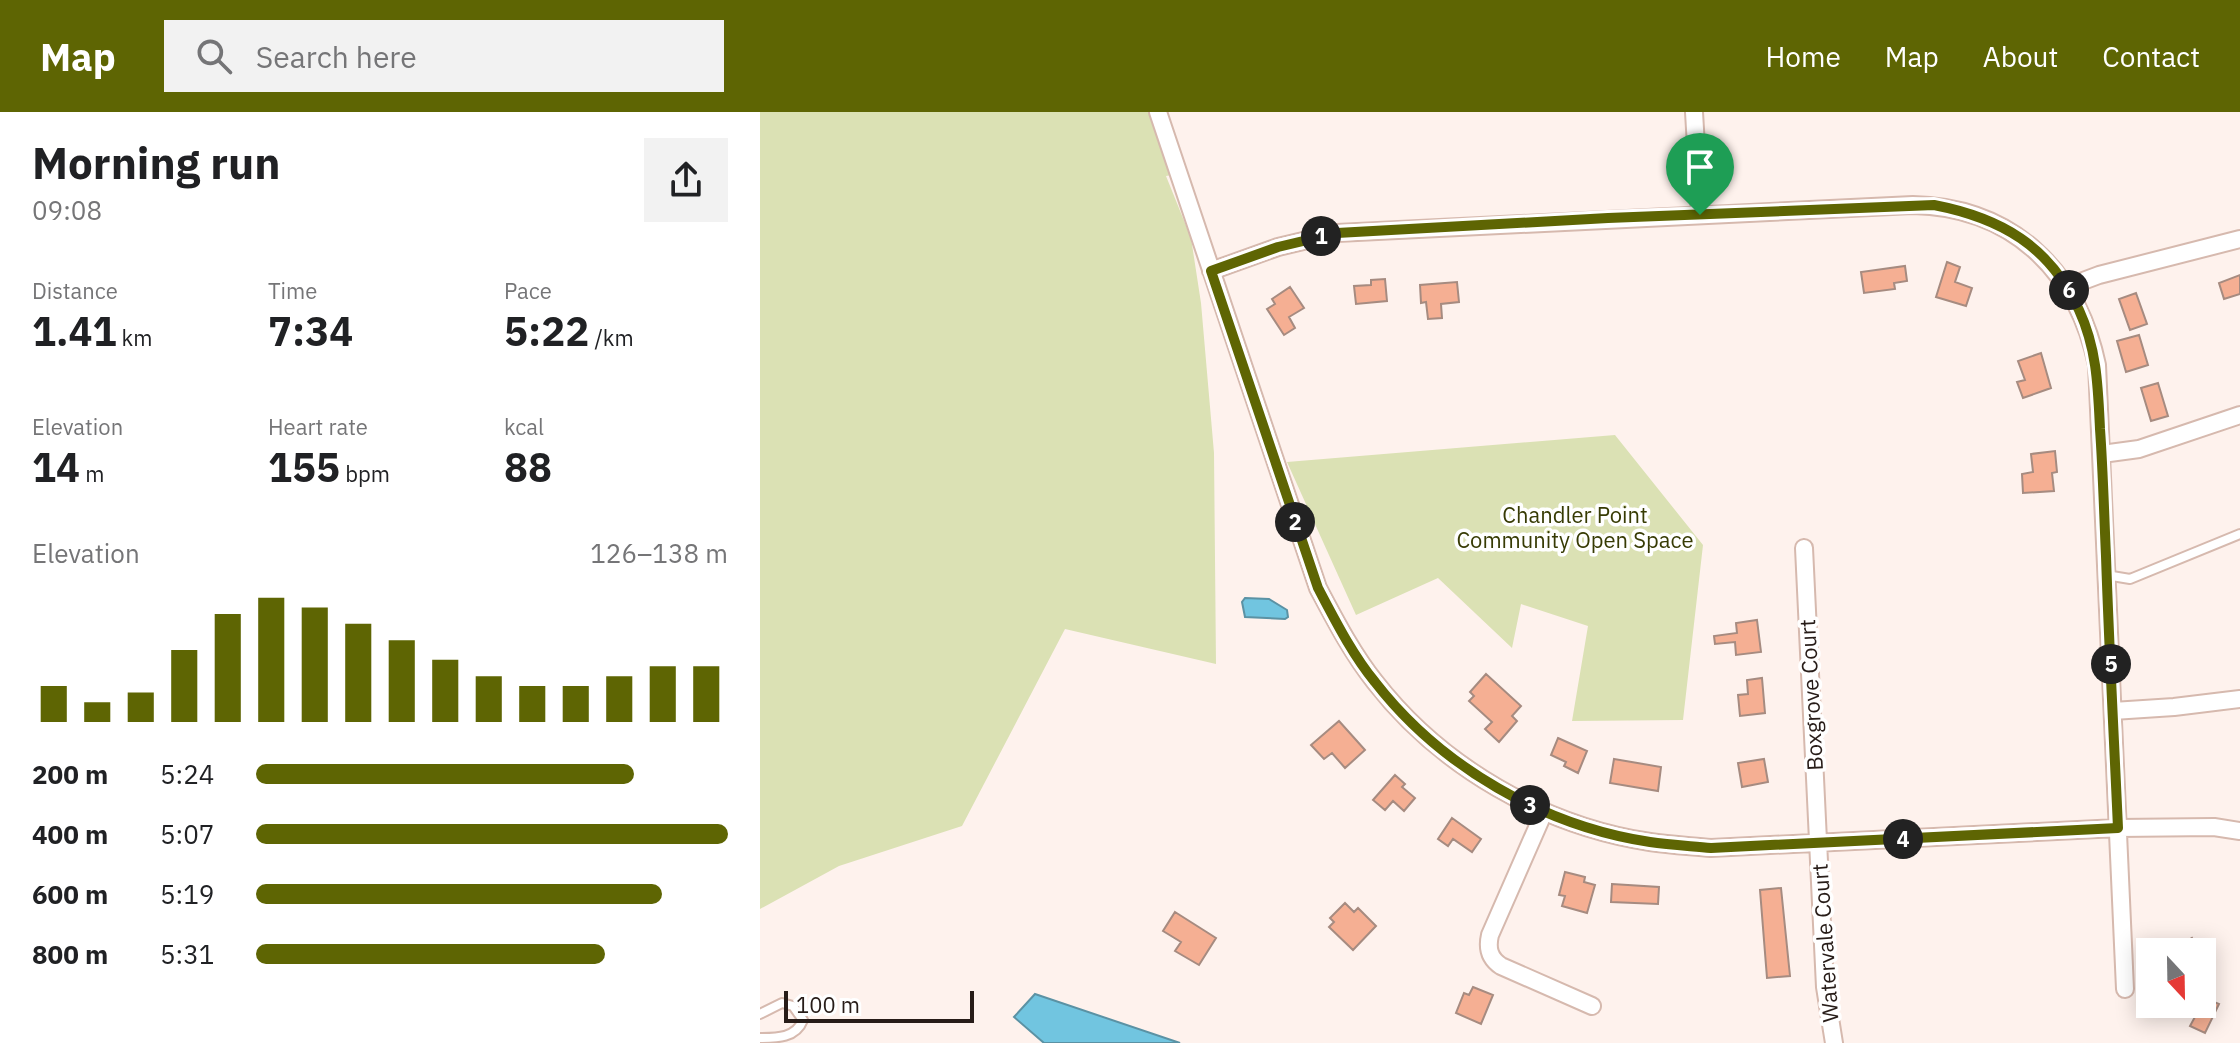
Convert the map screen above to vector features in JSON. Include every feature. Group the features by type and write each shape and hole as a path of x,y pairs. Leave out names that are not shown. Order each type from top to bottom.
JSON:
{"street":[{"path":"1158,112 1318,588 1374,682 1422,732 1484,780 1544,812 1595,830 1649,842 1711,848 2118,828 2214,827 2240,831"},
{"path":"1694,112 1700,215"},
{"path":"1211,271 1278,247 1337,233 1913,205 1947,207 1980,217 2031,244 2067,287 2079,309 2095,356 2125,989"},
{"path":"2067,287 2099,275 2240,239"},
{"path":"2102,454 2139,449 2240,415"},
{"name":"Boxgrove Court","path":"1804,548 1818,843"},
{"path":"2113,711 2240,699"},
{"path":"1544,812 1490,935 1490,952 1494,961 1501,966 1592,1006"},
{"name":"Watervale Court","path":"1818,843 1825,987 1834,1043"}],"lane":[{"path":"2106,575 2130,579 2240,534"},
{"path":"760,1014 782,1003 793,1006 803,1020 801,1026 788,1035 760,1038"}],"green space":[{"path":"760,112 1169,112 1160,116 1178,174 1166,176 1191,238 1201,303 1214,453 1216,664 1065,629 962,826 839,866 760,909"},
{"name":"Chandler Point Community Open Space","path":"1615,435 1703,545 1683,720 1572,721 1588,626 1521,604 1512,648 1438,578 1356,615 1287,462"}],"water":[{"path":"1245,598 1269,599 1287,610 1288,617 1245,617 1242,602"},
{"path":"1035,994 1180,1043 1044,1043 1014,1017"}],"building":[{"path":"1947,262 1960,267 1955,282 1972,288 1966,306 1936,297"},
{"path":"1905,266 1907,281 1894,283 1895,289 1864,293 1861,272"},
{"path":"2240,275 2240,294 2224,299 2219,283"},
{"path":"1385,279 1387,301 1356,304 1354,286 1371,285 1371,280"},
{"path":"1457,282 1459,302 1441,304 1442,318 1428,319 1426,302 1421,303 1420,285"},
{"path":"1290,287 1304,308 1289,317 1295,328 1284,335 1267,309 1275,304 1272,299"},
{"path":"2136,293 2147,324 2130,330 2119,299"},
{"path":"2139,335 2148,365 2126,372 2117,341"},
{"path":"2041,353 2051,388 2023,398 2017,382 2025,380 2018,361"},
{"path":"2158,383 2168,416 2151,421 2141,388"},
{"path":"2055,451 2057,472 2052,473 2054,491 2023,493 2022,474 2033,472 2031,454"},
{"path":"1757,620 1761,652 1736,655 1735,642 1715,644 1714,636 1737,633 1736,623"},
{"path":"1486,674 1521,706 1512,716 1517,721 1499,742 1485,729 1492,722 1469,701 1474,696 1470,692"},
{"path":"1762,678 1765,713 1740,716 1738,695 1748,694 1747,680"},
{"path":"1339,721 1365,750 1345,768 1332,753 1324,759 1311,745"},
{"path":"1558,738 1587,751 1578,773 1564,766 1566,762 1551,755"},
{"path":"1614,759 1661,767 1658,791 1610,783"},
{"path":"1764,759 1768,782 1742,787 1738,763"},
{"path":"1395,775 1405,784 1402,787 1415,798 1404,811 1393,801 1385,810 1373,800"},
{"path":"1452,818 1481,839 1472,852 1453,839 1448,846 1438,839"},
{"path":"1565,872 1585,877 1584,882 1595,885 1587,913 1562,906 1565,896 1559,895"},
{"path":"1612,884 1659,887 1658,904 1611,902"},
{"path":"1781,888 1790,976 1767,978 1760,890"},
{"path":"1345,903 1354,912 1358,908 1376,926 1353,950 1329,927 1334,922 1330,918"},
{"path":"1175,912 1216,938 1199,965 1175,951 1181,942 1163,931"},
{"path":"1473,987 1493,995 1481,1024 1456,1013 1464,993 1469,995"},
{"path":"2194,1018 2212,1018 2205,1033 2190,1026"}],"route":[{"path":"1934,205 1980,217 2016,234 2031,244 2059,275 2079,309 2097,365 2118,828 1711,848 1649,842 1595,830 1544,812 1494,786 1464,767 1422,732 1374,682 1318,588 1211,271 1278,247 1337,233 1700,215 1934,205"}]}
